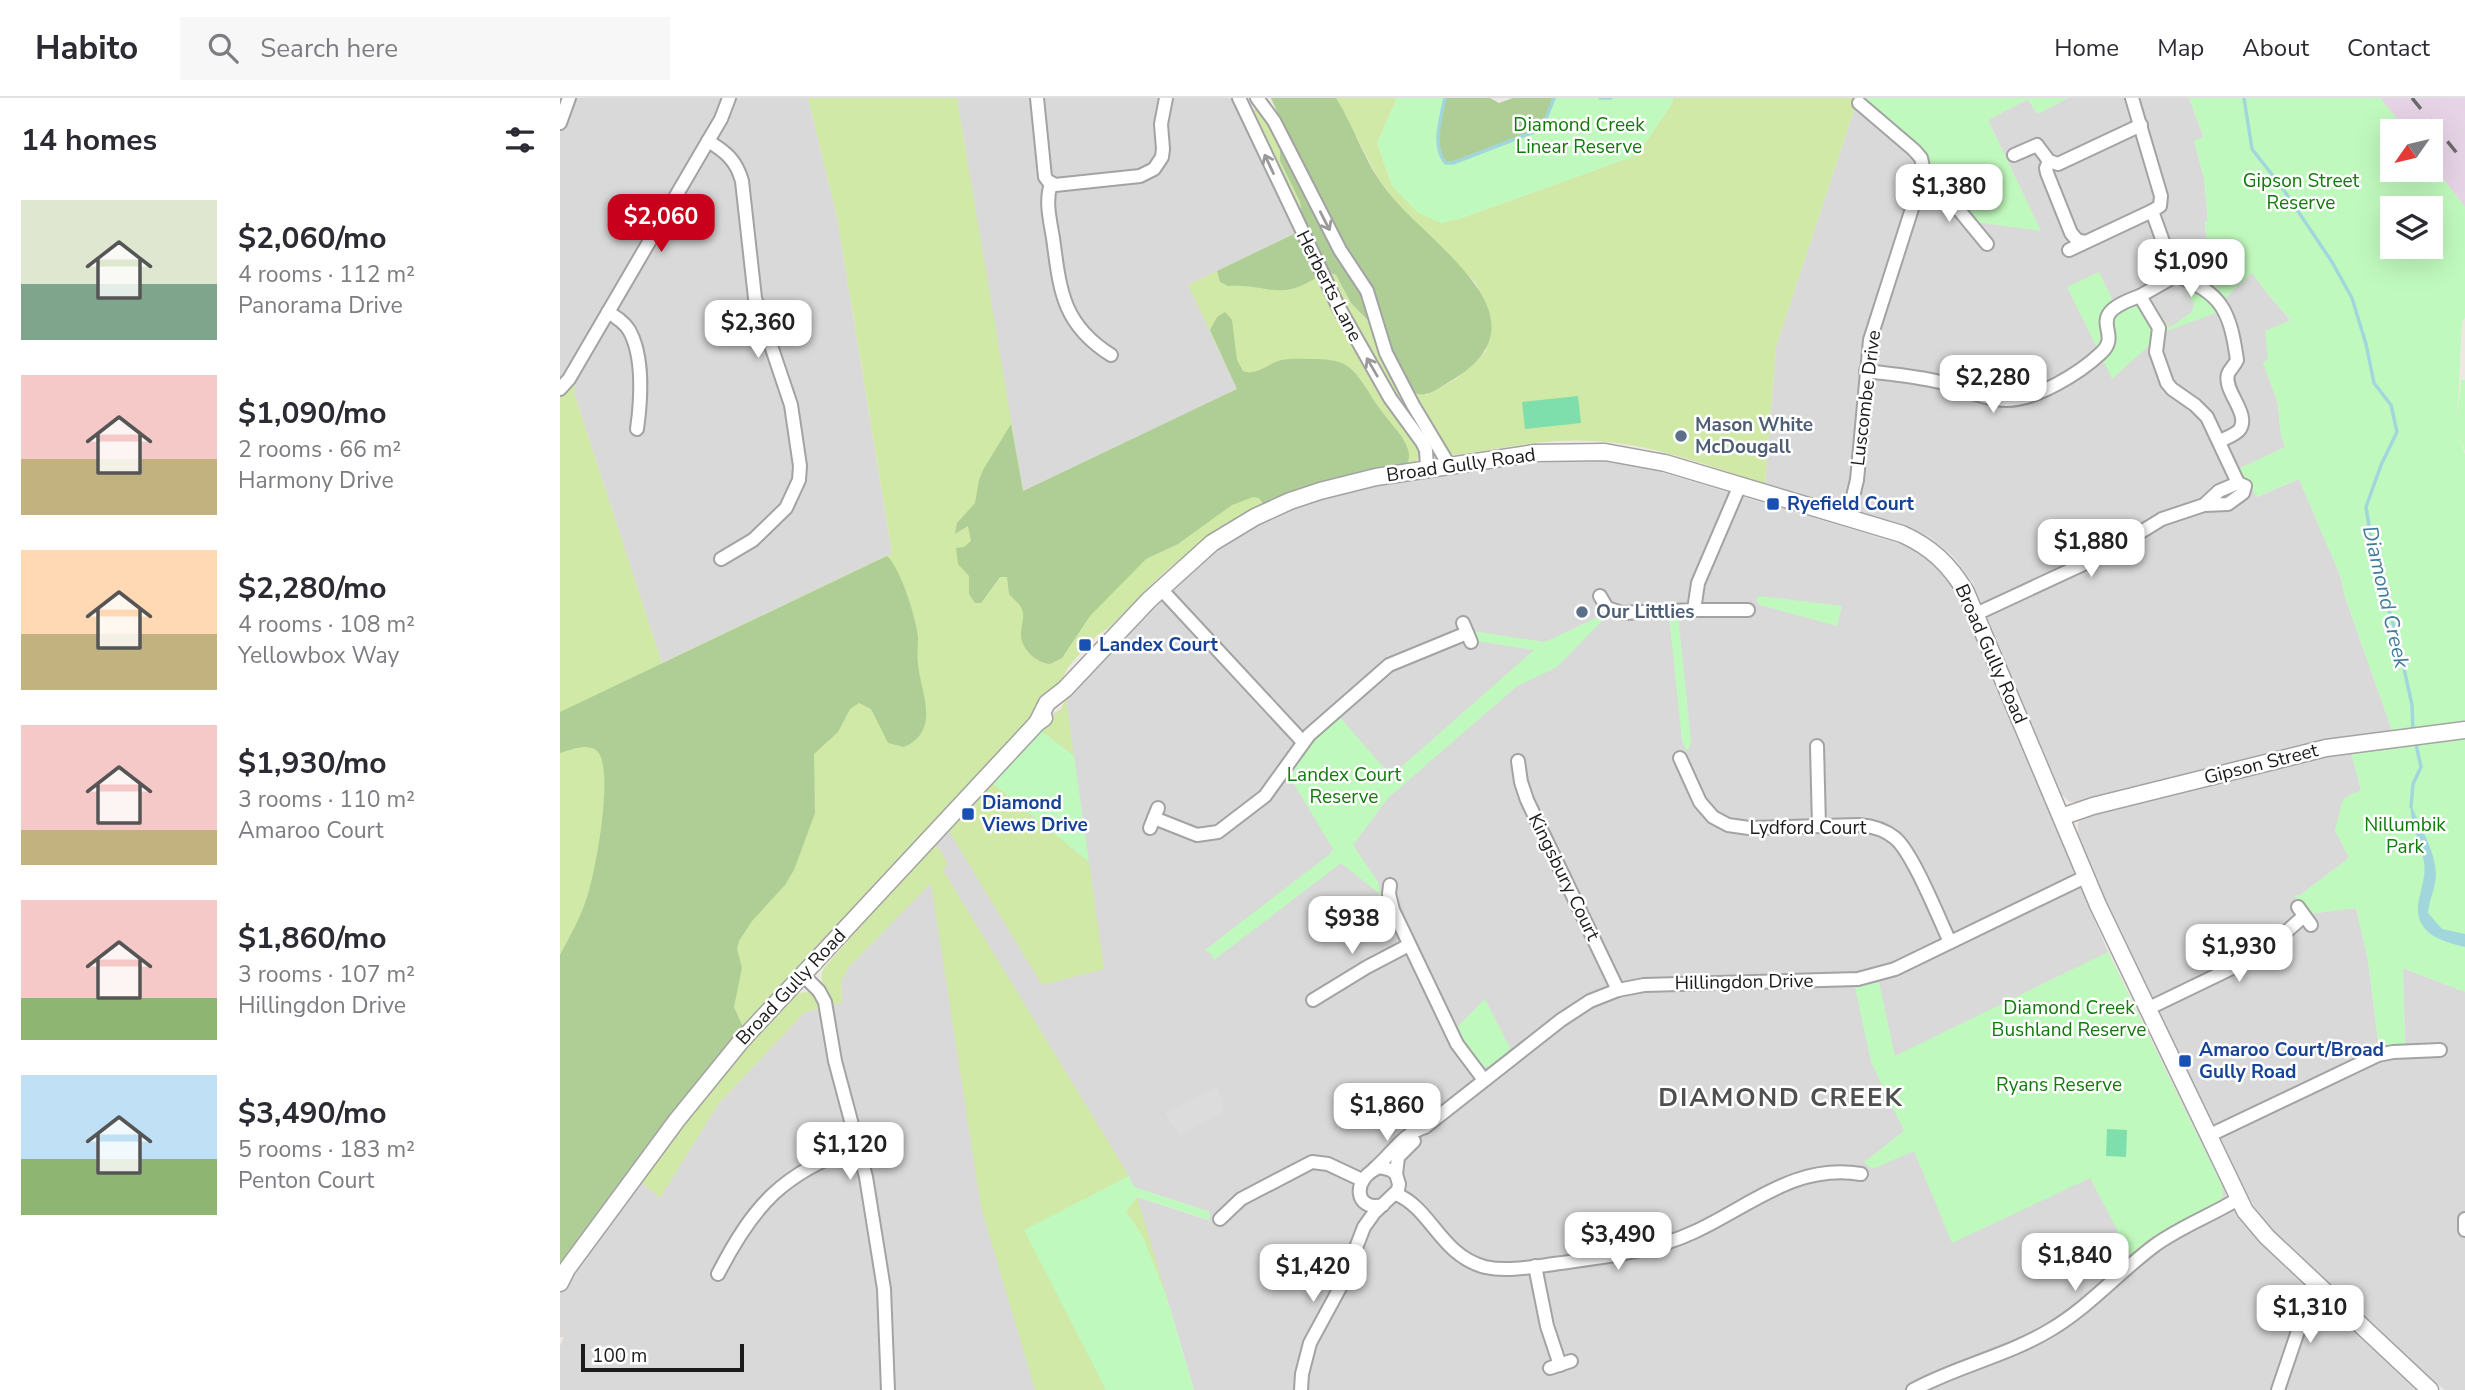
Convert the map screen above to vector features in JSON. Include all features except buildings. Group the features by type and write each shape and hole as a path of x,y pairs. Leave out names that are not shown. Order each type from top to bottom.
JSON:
{"street":[{"path":"560,123 569,98"},
{"path":"560,389 569,379 721,119 729,98"},
{"path":"1037,98 1045,177 1051,184 1048,203 1062,298 1086,336 1111,355"},
{"path":"1051,184 1140,176 1154,169 1162,157 1161,124 1167,98"},
{"name":"Herberts Lane","path":"1239,98 1328,287 1390,398 1422,442 1427,452 1427,468"},
{"path":"2069,250 2160,206 2162,201 2132,98"},
{"path":"1247,115 1248,111 1260,102"},
{"name":"Herberts Lane","path":"1260,102 1274,121 1340,250 1367,291 1382,342 1406,391 1449,465"},
{"name":"Luscombe Drive","path":"1848,517 1857,480 1872,329 1924,171 1921,158 1859,103"},
{"path":"2014,155 2037,145 2049,162 2062,163 2141,125"},
{"path":"708,141 728,153 734,160 742,181 755,298 791,405 800,466 799,481 786,508 752,540 721,559"},
{"path":"2049,162 2047,173 2071,233 2077,240 2085,242"},
{"path":"1921,186 1945,193 1987,244"},
{"path":"2152,211 2172,262 2174,275"},
{"path":"1866,371 1928,379 2001,400 2025,398 2073,375 2099,355 2106,349 2109,340 2106,320 2110,312 2174,275"},
{"path":"2174,275 2196,283 2209,292 2221,305 2230,324 2237,360 2229,372 2228,382 2240,414 2241,426 2238,431 2220,441"},
{"path":"1976,614 2094,559 2162,519 2204,505 2219,491 2238,483 2220,441 2202,411 2167,383 2157,352 2159,328 2140,296"},
{"path":"608,312 628,328 631,336 640,380 641,401 637,429"},
{"path":"1390,398 1398,400 1406,391"},
{"name":"Broad Gully Road","path":"562,1274 697,1094 750,1031 1037,723 1047,703 1065,689 1161,589 1212,543 1272,508 1320,491 1427,468 1535,453 1605,452 1647,458 1902,534 1931,549 1955,574 1976,614 2085,877 2238,1199 2267,1237 2430,1390"},
{"path":"1693,610 1698,583 1740,485"},
{"path":"1161,589 1303,742"},
{"path":"1600,596 1607,608 1633,614 1748,610"},
{"path":"1154,818 1197,835 1218,832 1270,791 1303,742 1389,665 1467,633"},
{"name":"Gipson Street","path":"2061,817 2093,806 2303,753 2356,742 2465,730"},
{"path":"1817,746 1819,826"},
{"name":"Lydford Court","path":"1680,758 1700,802 1720,822 1728,825 1749,828 1868,826 1895,838 1906,850 1950,942"},
{"name":"Kingsbury Court","path":"1518,761 1527,800 1618,990"},
{"name":"Hillingdon Drive","path":"1374,1169 1397,1144 1425,1127 1576,1009 1618,990 1644,985 1858,979 1895,969 2085,877"},
{"path":"1390,885 1390,902 1409,945 1457,1044 1484,1080"},
{"path":"2147,1010 2261,954 2304,916"},
{"path":"1313,1000 1409,945"},
{"path":"802,974 819,991 825,1002 835,1061 872,1208 888,1334 888,1390"},
{"path":"2208,1136 2378,1055 2440,1050"},
{"name":"Hillingdon Drive","path":"1396,1174 1396,1161 1400,1153 1420,1136 1425,1127"},
{"path":"718,1274 747,1222 774,1192 810,1166 858,1146"},
{"path":"1220,1219 1241,1199 1312,1162 1328,1164 1362,1180"},
{"path":"1301,1390 1310,1343 1342,1284 1364,1227 1396,1194 1399,1184 1396,1174 1385,1167 1374,1169 1362,1180 1359,1189 1364,1227"},
{"path":"1396,1194 1410,1202 1445,1242 1472,1262 1502,1269 1627,1254 1656,1247 1701,1229 1775,1188 1833,1172 1861,1174"},
{"path":"1913,1390 2048,1332 2083,1308 2157,1244 2238,1199"},
{"path":"1362,1200 1372,1205 1383,1205"},
{"path":"2465,1221 2465,1230"},
{"path":"1535,1266 1547,1326 1560,1365"},
{"path":"2278,1390 2298,1331 2326,1293"}],"shaded area":[{"path":"560,98 808,98 837,217 892,554 662,663 574,393 575,376 571,363 560,380"},
{"path":"957,98 1234,98 1298,232 1188,285 1238,389 1022,491"},
{"path":"1858,98 1864,98 1921,149 1930,165 2040,230 1988,120 2028,99 2037,114 2068,98 2189,98 2204,138 2194,141 2204,178 2209,279 2188,276 2199,281 2252,272 2291,321 2268,360 2263,362 2278,404 2285,447 2239,469 2257,497 2299,479 2340,575 2345,597 2394,736 2070,802 2062,795 1973,583 1953,556 1930,537 1905,525 1765,484 1776,347"},
{"path":"2380,98 2465,98 2465,207 2443,179 2443,119 2397,119"},
{"path":"1599,461 1657,471 1904,545 1929,559 1942,572 1959,599 2108,952 2235,1212 2261,1244 2416,1390 1194,1390 1167,1298 1143,1237 1137,1197 1208,1220 1210,1212 1134,1187 1025,1230 1106,1390 560,1390 560,1346 564,1337 560,1337 560,1289 640,1181 660,1197 719,1103 805,1012 842,1003 841,981 848,968 931,882 926,851 1051,715 1061,709 1068,695 1143,614 1212,550 1272,514 1348,489 1546,462"},
{"path":"2350,748 2361,790 2335,830 2349,858 2299,896 2296,895 2308,914 2356,908 2368,960 2379,1048 2405,1045 2403,968 2465,992 2465,1390 2445,1390 2439,1385 2273,1230 2258,1212 2243,1188 2118,928 2078,833 2078,823 2085,816"},
{"path":"1216,1087 1225,1111 1180,1135 1165,1113"}],"green space":[{"path":"808,98 957,98 1023,491 1237,389 1188,285 1298,232 1421,453 1410,465 1226,527 1174,564 1110,627 1096,636 1068,667 1059,688 895,867 766,1000 670,1119 560,1265 560,397 576,376 574,393 662,663 892,553 837,217"},
{"path":"1271,98 1336,98 1373,170 1388,192 1475,284 1488,309 1491,334 1479,358 1435,391 1421,394 1411,390 1373,326 1351,303 1336,275 1328,272 1280,161 1279,116"},
{"path":"1336,98 1397,98 1377,143 1392,186 1441,223 1462,218 1637,155 1673,102 1672,98 1858,98 1776,347 1765,484 1681,457 1616,443 1560,441 1457,455 1447,453 1404,382 1426,395 1456,379 1486,351 1488,308 1475,282 1409,217 1381,184"},
{"name":"Diamond Creek Linear Reserve","path":"1397,98 1445,98 1438,141 1442,157 1447,163 1539,130 1554,98 1672,98 1673,102 1637,155 1462,218 1441,223 1418,213 1392,186 1377,143"},
{"path":"1417,98 1490,98 1499,103 1513,98 1629,98 1474,175 1407,151"},
{"path":"1864,98 2068,98 2037,114 2028,99 1988,120 2041,231 1975,222 1946,189 1934,181 1929,161 1921,149"},
{"name":"Gipson Street Reserve","path":"2189,98 2380,98 2397,119 2380,119 2380,182 2443,182 2443,179 2465,207 2465,318 2462,321 2457,420 2461,380 2465,380 2465,451 2457,433 2465,454 2465,720 2393,733 2345,597 2340,575 2299,479 2256,497 2249,482 2238,469 2285,447 2278,404 2263,362 2268,360 2265,331 2291,320 2252,273 2222,301 2186,275 2209,278 2204,178 2194,141 2204,137"},
{"path":"1259,107 1279,136 1280,161 1300,202 1302,216 1251,112"},
{"path":"1298,232 1319,276 1293,289 1283,290 1228,286 1220,282 1217,271"},
{"path":"1328,272 1336,275 1351,303 1374,328 1401,392 1398,396 1395,396 1354,329"},
{"path":"2099,272 2114,303 2098,350 2067,287"},
{"path":"2175,280 2194,286 2221,311 2162,333 2148,304 2150,297 2169,328 2192,312 2194,303 2182,283"},
{"path":"2133,304 2139,305 2155,328 2153,342 2112,379 2102,358 2112,316"},
{"path":"1225,312 1232,320 1237,360 1243,371 1252,372 1286,359 1332,360 1352,370 1404,441 1409,454 1408,462 1405,466 1265,506 1259,498 1253,497 1232,505 1178,544 1146,559 1090,616 1062,658 1050,664 1040,661 1030,654 1022,640 1023,612 1009,594 1007,577 1000,577 981,603 975,603 969,594 969,576 958,564 956,548 964,547 971,541 968,526 955,534 957,523 975,503 983,470 1011,424 1023,491 1237,389 1210,330 1217,317"},
{"path":"1578,396 1581,423 1525,429 1522,402"},
{"path":"887,556 902,582 917,629 918,664 926,709 922,731 916,740 904,747 888,743 871,709 859,703 850,709 838,732 814,754 815,813 794,870 739,941 737,949 742,968 734,1007 743,1027 560,1265 560,955 582,912 591,885 602,820 604,776 602,760 596,750 583,747 560,753 560,712"},
{"path":"1759,596 1842,606 1837,626 1760,605 1756,600"},
{"path":"1678,615 1691,740 1689,749 1686,750 1682,741 1669,616"},
{"name":"Landex Court Reserve","path":"1598,617 1604,619 1557,667 1516,687 1388,798 1353,845 1378,882 1381,895 1341,863 1214,960 1205,950 1333,849 1288,774 1314,737 1338,715 1391,776 1534,650 1476,641 1472,631 1545,642"},
{"path":"1066,698 1074,756 1039,729 1061,709"},
{"path":"1039,729 1074,756 1089,862 990,781"},
{"name":"Nillumbik Park","path":"2465,735 2465,992 2403,968 2405,1045 2379,1048 2368,960 2356,908 2308,914 2294,895 2299,896 2349,858 2335,830 2343,799 2361,790 2350,748"},
{"path":"990,781 1089,862 1104,969 1042,985 947,828"},
{"path":"932,844 938,847 948,864 943,870 1129,1176 1025,1230 1106,1390 1035,1390 981,1207 931,883 849,967 841,981 842,1003 833,1005 823,983 824,968"},
{"name":"Ryans Reserve","path":"2108,952 2222,1186 2220,1203 2132,1258 2090,1178 1952,1243 1914,1151 1872,1169 1864,1162 1904,1131 1871,1062 1855,987 1879,982 1895,1056"},
{"path":"806,992 814,995 820,1008 805,1012 719,1103 660,1198 640,1181 736,1056 794,994"},
{"path":"1485,999 1511,1050 1496,1062 1483,1067 1478,1066 1454,1030"},
{"path":"2107,1129 2127,1130 2126,1157 2106,1156"},
{"path":"1129,1176 1134,1187 1210,1212 1209,1220 1137,1197 1126,1211 1143,1237 1167,1298 1194,1390 1106,1390 1024,1230"},
{"path":"1137,1197 1167,1298 1143,1237 1126,1211"}],"water":[{"path":"2411,804 2435,865 2436,879 2428,913 2442,929 2465,934 2465,947 2437,938 2420,920 2418,910 2424,867"}],"waterway":[{"name":"Diamond Creek","path":"1445,98 1438,141 1441,157 1446,163 1453,163 1539,130 1554,98"},
{"name":"Diamond Creek","path":"1600,98 1611,98"},
{"name":"Diamond Creek","path":"2244,98 2252,149 2281,186 2332,262 2352,298 2374,383 2391,405 2397,432 2381,465 2366,507 2375,563 2397,637 2412,705 2413,732"},
{"name":"Diamond Creek","path":"2411,807 2413,784 2421,767 2415,740"}],"railway":[{"path":"2412,98 2465,163"}],"place":[{"name":"Mason White McDougall","path":"1681,436"},
{"name":"Ryefield Court","path":"1773,504"},
{"name":"Our Littlies","path":"1582,612"},
{"name":"Landex Court","path":"1085,645"},
{"name":"Diamond Views Drive","path":"968,814"},
{"name":"Amaroo Court/Broad Gully Road","path":"2185,1061"}],"district":[{"name":"DIAMOND CREEK","path":"1781,1097"}],"park label":[{"name":"Diamond Creek Bushland Reserve","path":"2069,1019"}]}
